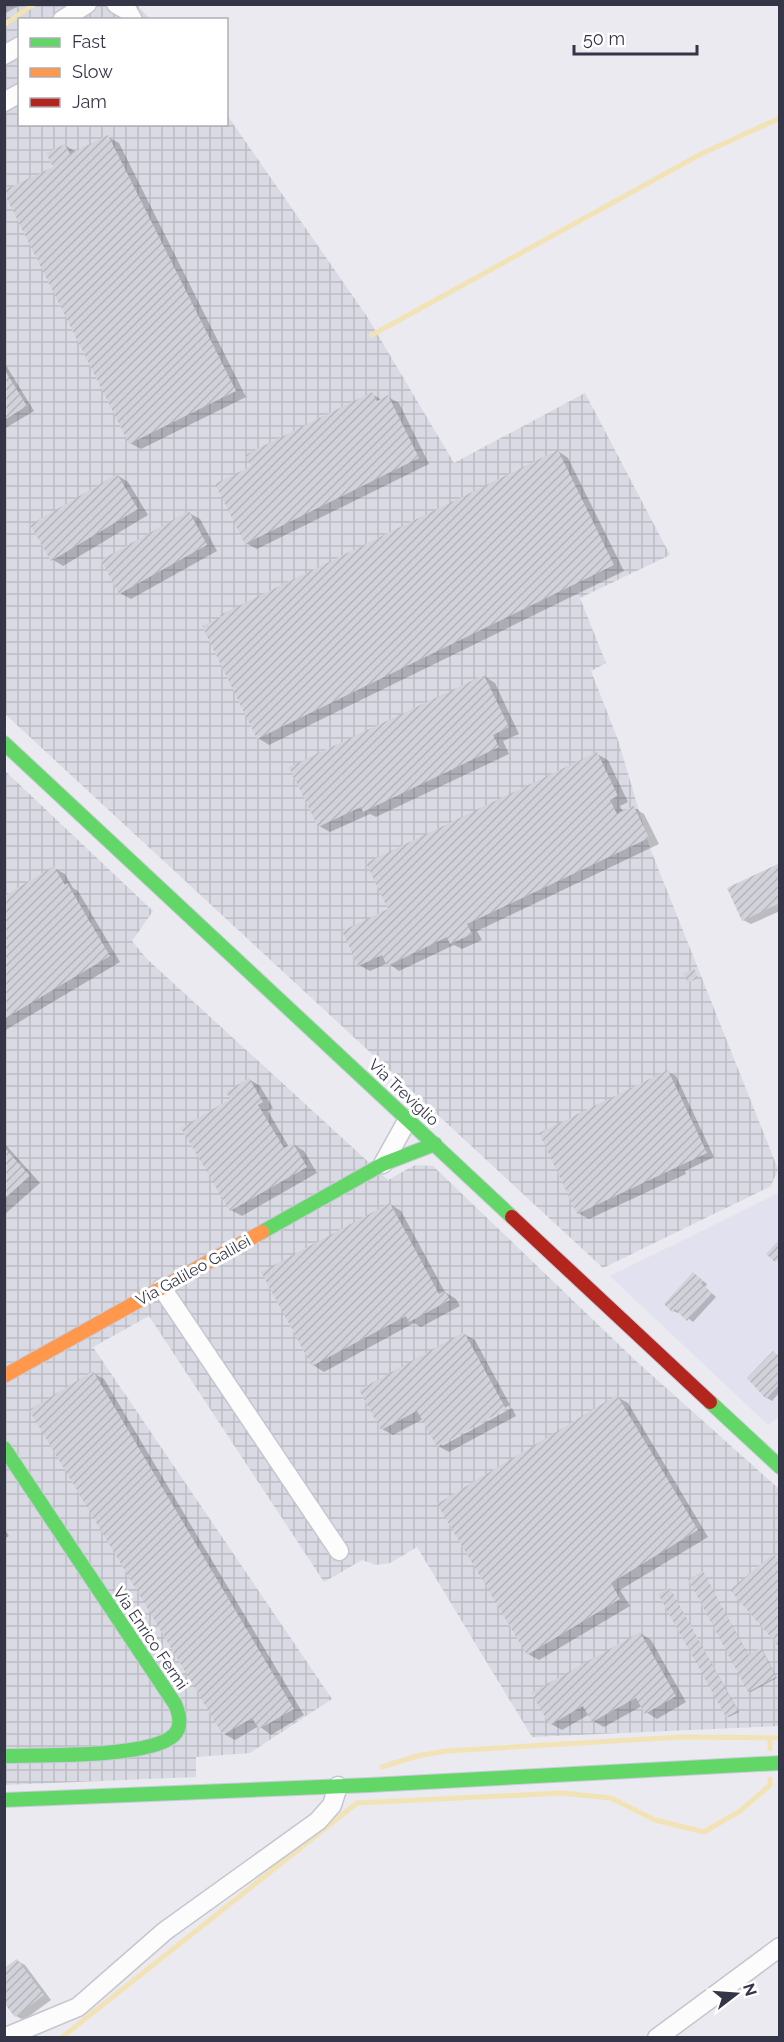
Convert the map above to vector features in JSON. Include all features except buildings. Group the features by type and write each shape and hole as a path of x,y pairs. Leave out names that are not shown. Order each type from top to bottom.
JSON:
{"street":[{"path":"65,18 87,4"},
{"path":"116,4 128,11 131,18"},
{"path":"4,55 18,47"},
{"path":"4,102 18,94"},
{"name":"Via Treviglio","path":"4,743 780,1467"},
{"path":"383,1164 408,1119"},
{"name":"Via Galileo Galilei","path":"4,1376 383,1164 435,1144"},
{"path":"162,1288 339,1551"},
{"name":"Via Enrico Fermi","path":"4,1448 175,1704 179,1713 179,1727 175,1734 165,1741 133,1751 4,1756"},
{"path":"4,1800 338,1786 780,1763"},
{"path":"6,2037 78,2007 165,1931 318,1821 332,1805 338,1786"},
{"path":"657,2037 780,1947"}],"shaded area":[{"path":"4,5 137,5 149,18 18,18 18,126 228,126 228,116 366,315 454,463 585,393 670,555 580,598 606,663 591,671 618,740 650,848 778,1169 771,1186 603,1268 5,714"},
{"path":"4,770 153,911 132,941 147,959 388,1180 415,1165 433,1166 636,1361 779,1489 779,1726 532,1737 417,1547 390,1563 376,1565 362,1560 324,1582 149,1316 93,1347 332,1699 250,1753 196,1757 196,1777 5,1785"},
{"path":"779,1193 779,1416 768,1425 610,1276"}],"waterway":[{"path":"4,25 34,4"},
{"path":"372,335 701,154 780,118"},
{"path":"382,1767 417,1756 447,1751 682,1737 780,1738"},
{"path":"770,1738 770,1749"},
{"path":"61,2038 357,1803 562,1793 611,1798 655,1820 704,1832 740,1811 770,1785 770,1779"}],"traffic: fast":[{"path":"4,743 512,1217"},
{"path":"262,1232 383,1164 435,1144"},
{"path":"710,1402 780,1467"},
{"path":"4,1448 175,1704 179,1720 179,1728 174,1735 162,1742 143,1748 94,1754 4,1756"},
{"path":"4,1800 370,1785 780,1763"}],"traffic: slow":[{"path":"4,1376 262,1232"}],"traffic: jam":[{"path":"512,1217 710,1402"}]}
